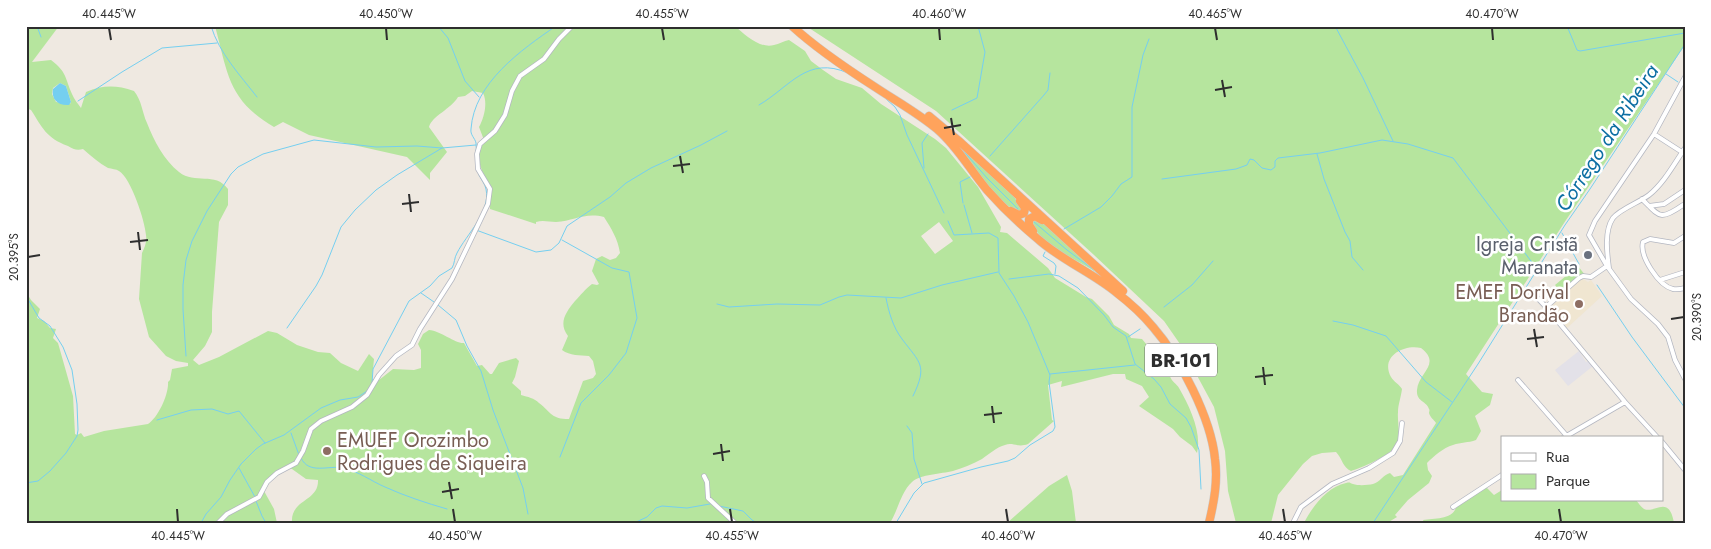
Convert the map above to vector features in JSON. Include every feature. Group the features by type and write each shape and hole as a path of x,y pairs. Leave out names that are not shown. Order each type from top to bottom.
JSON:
{"highway":[{"name":"BR-101","path":"792,26 847,68 936,128 954,145 987,190 1022,224 1052,250 1098,278 1132,306 1154,328 1178,365 1199,404 1212,438 1216,480 1215,497 1209,523"},
{"name":"BR-101","path":"799,26 814,39 939,124 1064,237 1156,324 1177,354 1199,393 1213,427 1220,472 1219,498 1214,523"},
{"path":"987,190 1012,212 1018,215 1024,213 1024,206 997,177"},
{"path":"1052,250 1029,225 1030,219 1037,217 1064,237"}],"street":[{"path":"218,523 227,514 259,497 267,482 277,473 296,463 303,451 311,429 321,421 352,407 367,395 379,375 396,356 412,345 452,279 488,204 490,189 478,169 477,154 480,144 496,131 505,115 512,91 520,76 544,59 559,39 572,26"},
{"path":"1684,78 1654,134 1595,220 1590,232 1590,239 1630,299 1658,324 1668,337 1675,360 1685,379"},
{"path":"1608,267 1607,247 1609,229 1614,217 1649,195 1662,182 1684,152 1654,134"},
{"path":"1649,206 1664,204 1685,190"},
{"path":"1642,199 1656,214 1663,216 1682,205 1685,206"},
{"path":"1685,236 1674,244 1650,238 1643,242 1642,248 1644,258 1660,280 1674,290 1685,288"},
{"path":"1546,307 1579,278 1583,276 1591,277 1608,267"},
{"path":"1660,280 1685,272"},
{"path":"1530,290 1656,436"},
{"path":"1518,380 1563,436"},
{"path":"1566,436 1625,402"},
{"path":"1293,523 1301,507 1332,484 1369,468 1393,453 1400,441 1402,423"},
{"path":"1664,444 1685,470"},
{"path":"704,476 707,482 708,498 735,523"},
{"path":"1453,506 1501,476"}],"shaded area":[{"name":"EMEF Dorival Brandão","path":"1582,278 1588,282 1591,280 1602,296 1567,328 1548,308"},
{"path":"1579,351 1586,362 1588,361 1593,366 1568,386 1555,370"}],"green space":[{"path":"26,26 59,26 32,62 51,60 56,64 63,72 73,96 81,108 86,92 92,90 110,87 134,91 156,143 174,167 185,176 211,179 223,184 228,189 228,205 219,222 212,332 205,346 193,360 199,365 219,357 268,331 277,333 297,345 318,352 330,353 341,363 358,371 369,354 374,359 372,379 379,380 393,369 414,370 421,368 421,350 418,344 423,334 429,330 464,343 477,366 482,365 490,374 492,374 499,363 516,358 519,361 512,383 521,391 521,395 535,400 555,417 569,419 583,381 593,378 596,374 593,361 589,356 572,354 562,350 568,336 563,322 569,309 583,292 592,284 599,284 592,271 596,259 602,256 610,260 616,258 620,253 616,238 604,217 585,216 556,222 539,221 536,224 490,209 489,191 479,157 484,140 479,127 485,110 483,93 472,91 465,96 458,97 431,123 429,127 447,152 430,173 430,180 407,157 309,135 283,122 274,127 247,107 239,96 227,72 215,26 735,26 763,45 769,46 789,40 805,51 811,61 836,79 862,88 881,104 946,148 978,187 1001,227 1000,232 1007,233 1048,268 1055,278 1092,299 1109,316 1114,325 1129,334 1131,338 1142,339 1157,357 1162,359 1191,412 1198,437 1197,453 1173,429 1139,406 1149,397 1142,386 1126,379 1125,374 1113,374 1061,387 1062,381 1048,385 1052,420 1054,421 1028,444 1005,445 964,467 916,479 905,491 890,523 292,523 295,509 314,493 318,480 306,479 292,469 287,468 268,480 264,491 274,509 277,523 26,523 26,292 40,309 37,318 44,321 50,328 56,329 53,338 58,343 73,396 75,434 77,435 81,433 84,437 104,431 148,424 162,405 167,393 172,369 188,366 188,363 176,361 166,356 149,337 139,299 142,253 146,244 146,235 140,210 133,191 124,175 115,169 108,168 83,149 73,149 54,139 45,131 31,110 26,108","holes":["60,83 66,86 70,104 56,102 52,94 53,88","939,222 953,241 935,254 921,236"]},
{"path":"806,26 1685,26 1685,45 1566,220 1466,374 1482,392 1493,394 1490,405 1475,416 1481,431 1476,440 1449,446 1430,460 1427,463 1428,470 1432,476 1429,483 1408,500 1395,515 1397,517 1387,523 1304,523 1326,493 1339,485 1349,483 1358,485 1371,484 1390,473 1394,477 1403,475 1436,423 1429,413 1428,406 1417,394 1418,384 1429,364 1427,354 1421,348 1414,347 1401,350 1391,358 1388,370 1391,377 1402,389 1398,409 1398,439 1395,447 1387,454 1351,471 1346,468 1336,452 1312,456 1303,464 1278,495 1271,523 1236,523 1228,491 1225,451 1214,407 1180,344 1164,321 936,111"},
{"path":"954,140 1015,198 1021,211 1019,212 1010,207 992,190"},
{"path":"1034,219 1040,221 1078,253 1113,286 1094,271 1048,244 1035,229 1032,221"},
{"path":"1578,266 1585,275 1561,292 1555,285"},
{"path":"1067,475 1072,491 1076,523 1007,523 1049,486"},
{"path":"1484,485 1494,495 1501,491 1501,502 1638,502 1644,509 1648,510 1665,507 1672,514 1674,523 1424,523 1423,520 1446,517 1454,512 1456,508"}],"water":[{"path":"60,83 66,86 71,102 69,105 59,103 54,99 53,89"}],"waterway":[{"path":"37,26 41,37"},
{"path":"211,26 225,55 257,97"},
{"path":"438,26 448,38 465,81 479,97"},
{"path":"476,166 476,143 471,129 474,112 481,97 502,69 528,46 556,26"},
{"path":"952,110 977,98 985,52 978,26"},
{"path":"1335,26 1363,78 1393,141"},
{"path":"1567,26 1577,50 1580,51 1685,33"},
{"path":"1064,229 1101,207 1121,184 1132,177 1132,107 1143,55 1149,39"},
{"path":"78,101 162,48 217,43"},
{"name":"Córrego da Ribeira","path":"1373,523 1478,364 1565,225 1685,44"},
{"path":"759,105 800,75 810,70 834,68 848,73"},
{"path":"990,156 1048,90 1050,73"},
{"path":"1666,74 1678,82"},
{"path":"886,99 895,107 900,115 907,135 944,213"},
{"path":"476,230 536,252 551,250 559,243 567,226 610,197 626,183 651,168 727,131"},
{"path":"924,168 922,143 928,134"},
{"path":"186,356 183,309 186,260 192,241 207,211 231,174 238,167 263,154 314,140 376,147 417,146 442,148 476,145"},
{"path":"1162,179 1236,169 1247,165 1250,159 1254,160 1262,168 1271,170 1275,167 1275,161 1278,158 1320,153 1382,140 1408,144 1453,158 1537,269"},
{"path":"287,328 316,286 341,227 355,210 376,190 397,175 442,148"},
{"path":"961,148 1018,209"},
{"path":"1317,154 1324,179 1350,241 1352,257 1363,270"},
{"path":"201,523 206,514 221,497 241,464 256,449 284,435 321,408 340,400 358,397 367,391 372,383 373,369 409,301 430,286 439,276 452,268 457,253 477,223 487,198 485,187 479,175"},
{"path":"963,203 960,182 970,177"},
{"path":"964,205 972,233"},
{"path":"896,523 914,493 924,483 1008,461 1053,431 1055,427 1049,382 1050,375 1028,322 999,273 998,238 989,233 954,235 948,221"},
{"path":"1034,222 1094,270"},
{"path":"1562,233 1579,264"},
{"path":"560,457 581,403 609,375 626,353 637,318 629,272 612,268 562,240"},
{"path":"1045,252 1043,256 1056,266 1055,274"},
{"path":"1164,307 1192,285 1213,261"},
{"path":"717,304 729,307 777,304 820,305 847,295 901,298 942,285 998,272"},
{"path":"1009,279 1049,274 1059,276 1078,288 1113,327 1126,336 1135,364 1154,379 1161,387 1170,404 1186,418 1191,427 1199,450 1201,489"},
{"path":"1597,285 1632,337 1685,408"},
{"path":"421,293 434,302"},
{"path":"26,296 39,318 50,326 63,347 72,370 77,404 78,430 77,436 66,453 50,471 38,481 26,483"},
{"path":"886,298 896,330 920,365 921,371 918,386 913,396"},
{"path":"438,305 456,320 467,346 481,371 493,410 523,488 528,514"},
{"path":"1333,321 1353,325 1386,336 1426,382 1452,402"},
{"path":"1128,337 1140,329"},
{"path":"1050,374 1135,365"},
{"path":"157,420 191,410 212,409 228,414 239,411 265,443"},
{"path":"907,426 912,433 914,459 922,484"},
{"path":"291,433 299,455"},
{"path":"301,458 304,463 314,468 337,467 349,469 380,485 423,502 447,509"},
{"path":"239,468 255,497"},
{"path":"256,501 266,523"},
{"path":"634,523 647,517 656,508 662,506 687,508 710,504"},
{"path":"719,506 743,511 757,523"}],"place":[{"name":"Igreja Cristã Maranata","path":"1588,255"},
{"name":"EMEF Dorival Brandão","path":"1579,304"},
{"name":"EMUEF Orozimbo Rodrigues de Siqueira","path":"327,451"}]}
